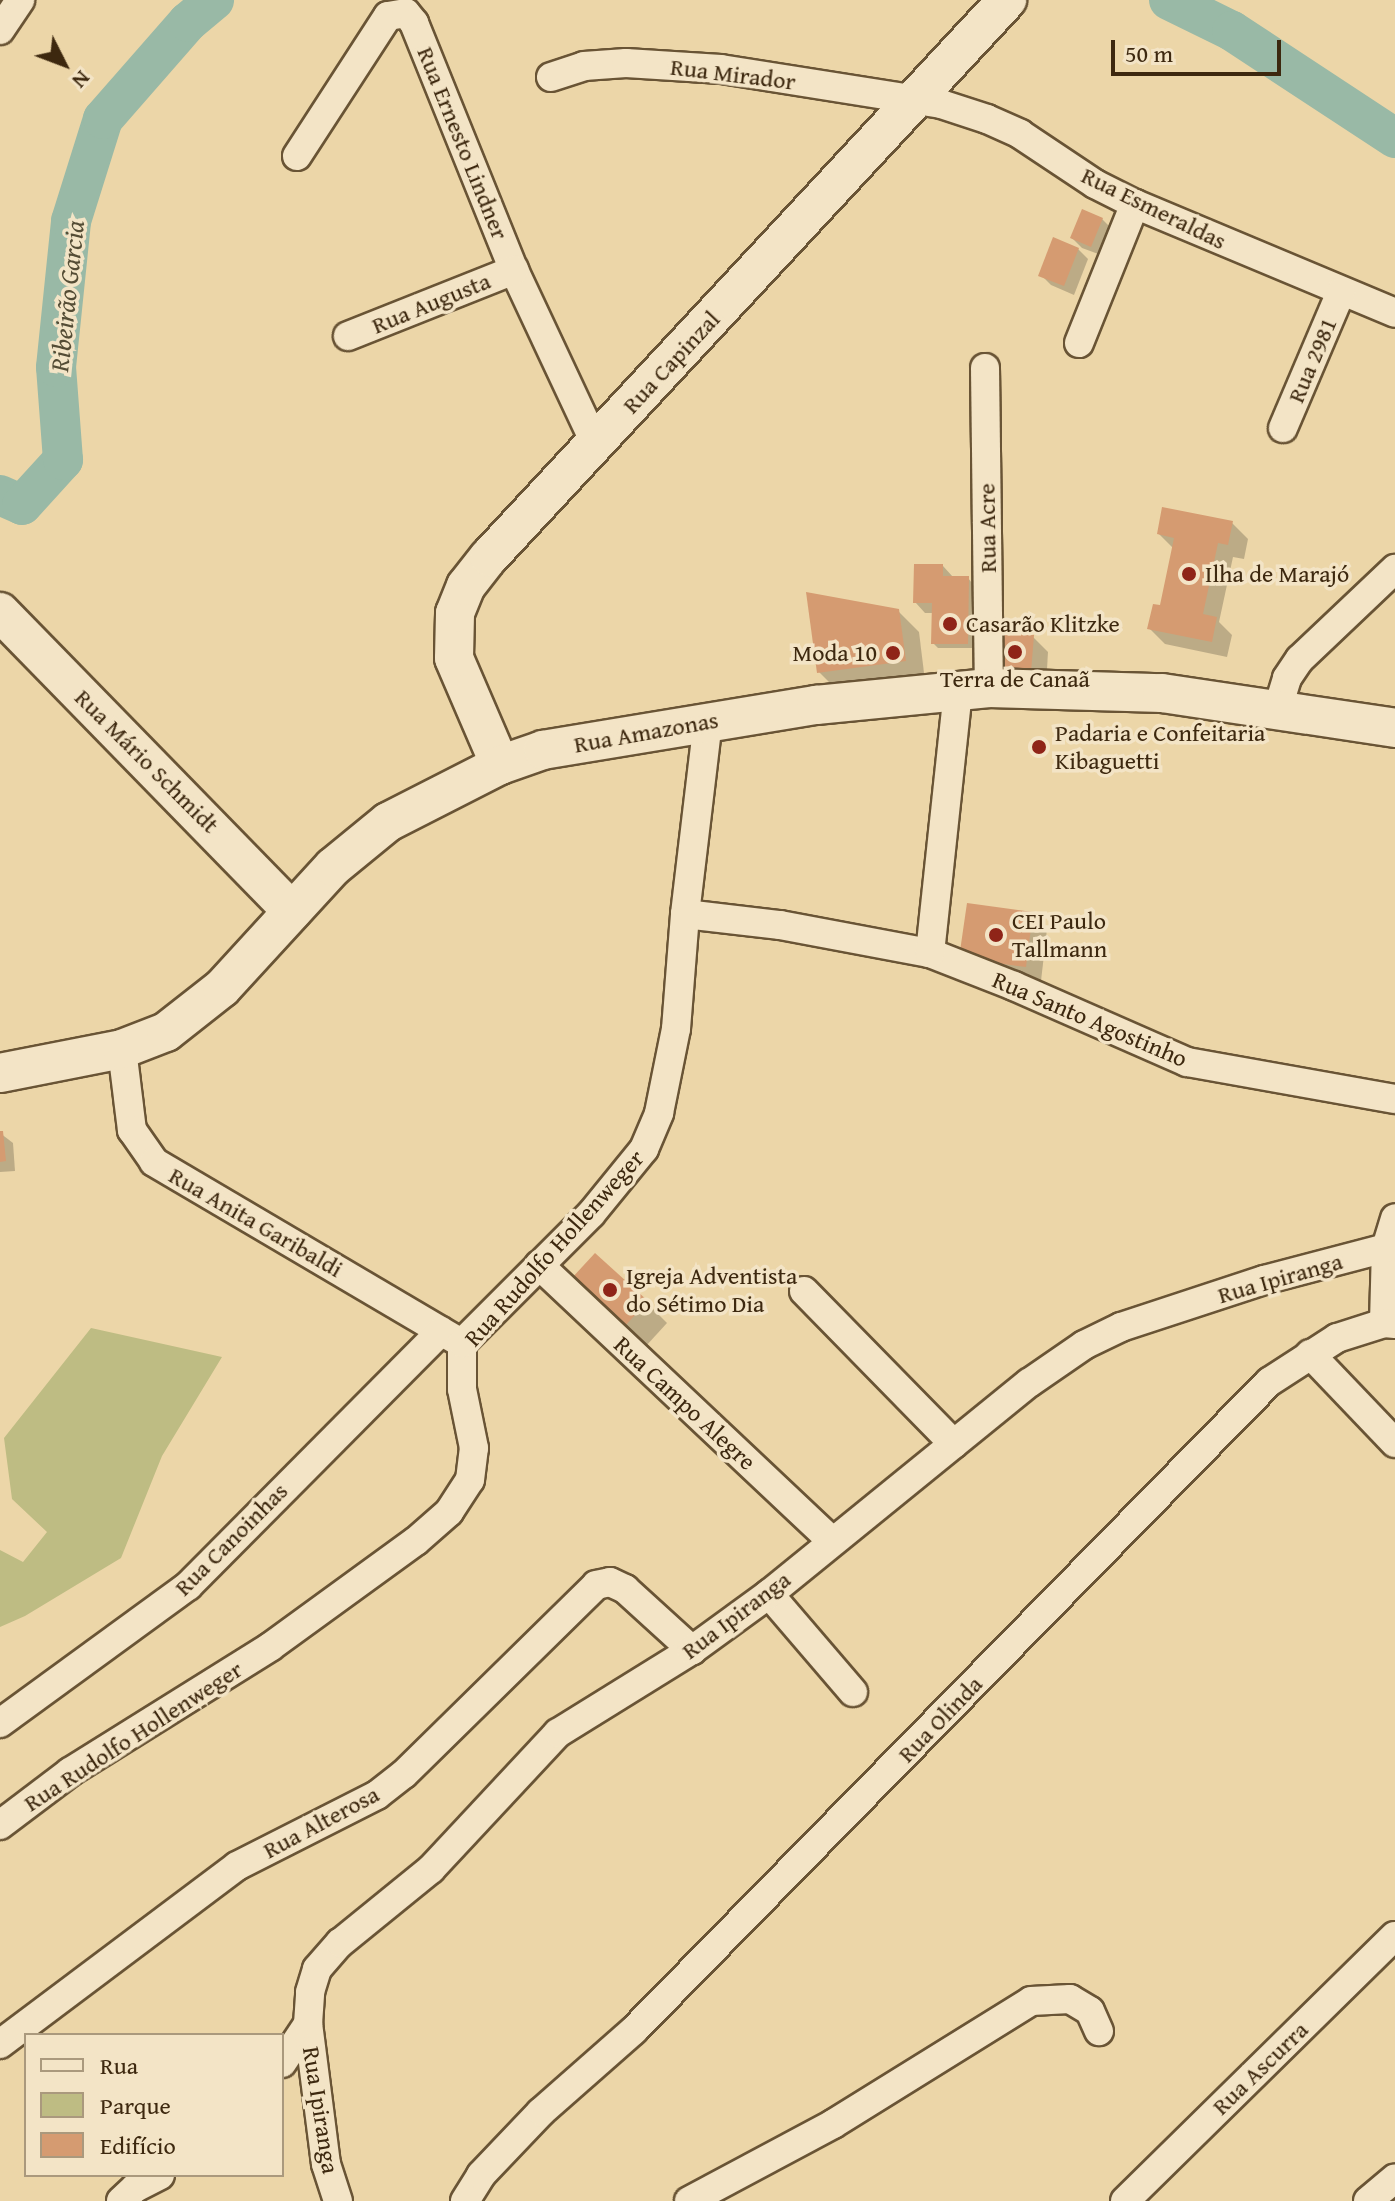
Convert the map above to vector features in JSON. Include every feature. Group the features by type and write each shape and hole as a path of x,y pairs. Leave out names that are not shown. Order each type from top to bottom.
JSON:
{"main road":[{"name":"Rua Capinzal","path":"500,765 454,658 455,613 466,586 489,557 1007,0"},
{"name":"Rua Mário Schmidt","path":"0,612 292,911"},
{"name":"Rua Amazonas","path":"0,1073 122,1049 166,1032 192,1015 222,988 333,867 388,822 500,765 543,750 816,705 973,689 1162,693 1395,728"}],"street":[{"path":"0,30 20,0"},
{"name":"Rua Ernesto Lindner","path":"297,156 388,16 406,13 414,23 514,270 595,443"},
{"name":"Rua Mirador","path":"551,77 584,66 626,63 721,69 915,100"},
{"name":"Rua Esmeraldas","path":"915,100 987,119 1020,134 1095,184 1135,204 1395,313"},
{"path":"1079,343 1135,204"},
{"name":"Rua Augusta","path":"348,336 514,270"},
{"name":"Rua 2981","path":"1283,428 1341,292"},
{"name":"Rua Acre","path":"930,953 973,689 985,368"},
{"path":"1277,711 1287,678 1300,659 1395,569"},
{"name":"Rua Rudolfo Hollenweger","path":"0,1825 70,1772 270,1647 416,1541 449,1512 470,1480 474,1448 452,1337 539,1265 591,1214 644,1149 659,1113 676,1029 685,914 708,722"},
{"name":"Rua Santo Agostinho","path":"685,914 780,925 930,953 1014,986 1187,1062 1395,1099"},
{"name":"Rua Anita Garibaldi","path":"122,1049 132,1130 154,1162 452,1337"},
{"path":"1386,1248 1395,1218"},
{"name":"Rua Olinda","path":"465,2201 481,2175 541,2112 633,2031 1269,1382 1337,1338 1390,1324 1386,1248"},
{"name":"Rua Ipiranga","path":"338,2201 326,2164 308,2024 310,1992 317,1969 340,1943 431,1869 558,1733 692,1650 769,1594 1053,1364 1121,1327 1264,1280 1386,1248"},
{"name":"Rua Campo Alegre","path":"539,1265 832,1541"},
{"path":"804,1291 954,1444"},
{"name":"Rua Canoinhas","path":"0,1723 188,1586 452,1337"},
{"path":"1310,1354 1395,1443"},
{"name":"Rua Alterosa","path":"0,2044 237,1866 377,1795 404,1774 596,1585 610,1582 625,1589 692,1650"},
{"path":"769,1594 853,1692"},
{"name":"Rua Ascurra","path":"1125,2201 1395,1936"},
{"path":"689,2201 833,2124 1031,2001 1070,1999 1090,2011 1099,2031"},
{"path":"284,2060 308,2024"},
{"path":"121,2201 135,2188 156,2177"},
{"path":"1368,2201 1395,2178"}],"green space":[{"path":"91,1328 222,1357 162,1456 121,1558 25,1616 0,1627 0,1550 23,1562 47,1532 12,1499 4,1438"}],"building":[{"path":"1082,209 1103,218 1091,247 1070,238"},
{"path":"1053,237 1079,248 1064,286 1038,276"},
{"name":"Ilha de Marajó","path":"1162,507 1233,521 1228,545 1218,543 1203,614 1217,617 1212,642 1147,629 1153,604 1160,605 1174,538 1157,534"},
{"name":"Casarão Klitzke","path":"914,564 943,564 943,576 969,576 968,644 931,644 932,603 913,603"},
{"path":"806,592 899,609 906,661 817,673"},
{"name":"Terra de Canaã","path":"998,632 1034,635 1031,672 996,669"},
{"name":"CEI Paulo Tallmann","path":"967,903 1033,912 1026,967 959,958"},
{"path":"0,1131 3,1131 6,1161 0,1162"},
{"name":"Igreja Adventista do Sétimo Dia","path":"595,1253 648,1301 624,1327 571,1279"}],"waterway":[{"name":"Ribeirão Garcia","path":"0,495 22,505 63,460 56,367 71,221 103,119 188,22 214,0"},
{"name":"Ribeirão Garcia","path":"1169,0 1232,31 1395,138"}],"place":[{"name":"Ilha de Marajó","path":"1189,574"},
{"name":"Casarão Klitzke","path":"950,624"},
{"name":"Terra de Canaã","path":"1015,652"},
{"name":"Moda 10","path":"893,653"},
{"name":"Padaria e Confeitaria Kibaguetti","path":"1039,747"},
{"name":"CEI Paulo Tallmann","path":"996,935"},
{"name":"Igreja Adventista do Sétimo Dia","path":"610,1290"}]}
